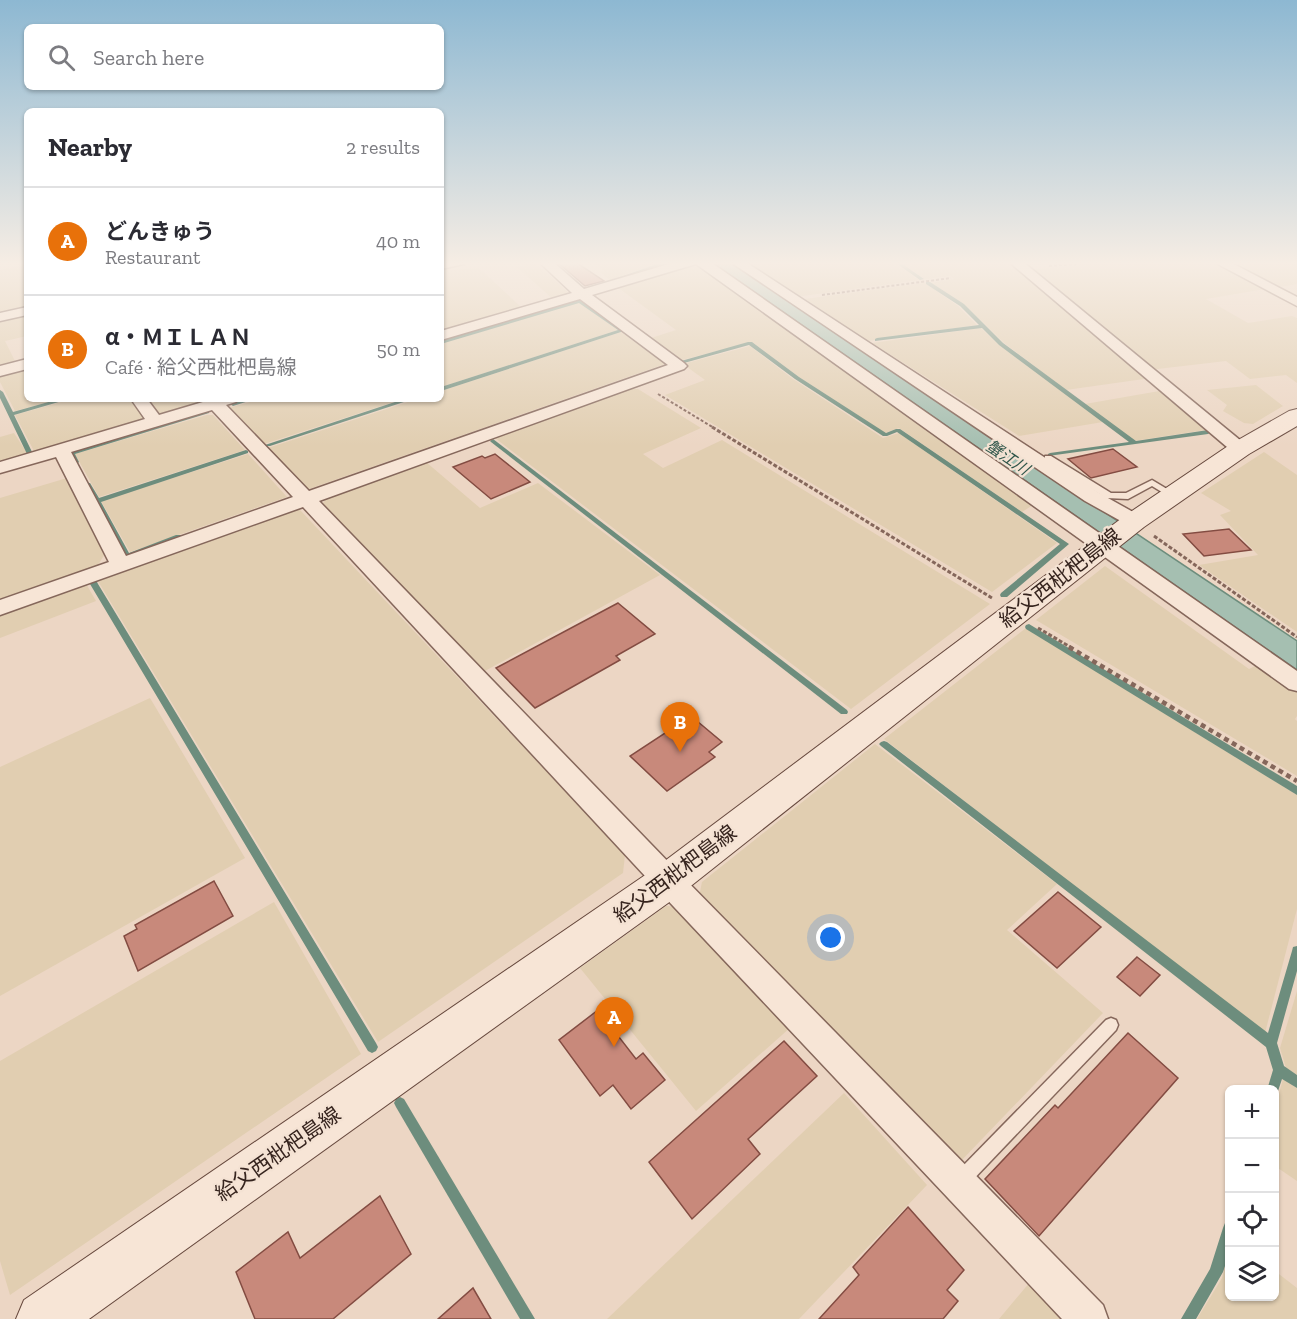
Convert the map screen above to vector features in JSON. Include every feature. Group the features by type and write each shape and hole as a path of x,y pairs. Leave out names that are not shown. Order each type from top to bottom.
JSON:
{"main road":[{"name":"給父西枇杷島線","path":"43,1319 668,881 1135,521 1240,449 1297,416"}],"street":[{"path":"444,335 486,323"},
{"path":"0,608 679,366 620,323"},
{"path":"788,323 1297,683"},
{"path":"828,323 1092,497 1135,521"},
{"path":"1087,323 1240,449"},
{"path":"0,371 24,365"},
{"path":"141,402 155,422"},
{"path":"0,468 221,402"},
{"path":"225,402 305,499 1089,1319"},
{"path":"61,450 122,565"}],"lane":[{"path":"1048,458 1109,496 1128,496 1152,483 1173,495"},
{"path":"958,1183 1111,1024"}],"path":[{"path":"636,381 1015,614 1297,781"},
{"path":"1135,521 1186,561 1297,637"}],"shaded area":[{"path":"0,323 24,323 24,337 5,341 16,363 0,367"},
{"path":"444,323 475,323 447,331 444,328"},
{"path":"511,323 608,323 618,330 444,386 444,343"},
{"path":"666,323 780,323 1036,503 1022,512 899,428 885,433 799,377 752,342 678,361 648,339 676,330"},
{"path":"840,323 975,323 977,325 868,341"},
{"path":"983,323 1084,323 1151,378 1066,390 1004,343"},
{"path":"1091,323 1297,323 1297,383 1286,375 1250,379 1226,361 1149,370"},
{"path":"981,328 998,344 1103,422 1019,436 872,343"},
{"path":"621,332 665,364 306,490 268,448 408,402 444,402 444,390"},
{"path":"750,346 793,379 883,438 899,433 1057,543 992,592 665,395 705,380 683,364"},
{"path":"24,367 24,402 49,402 15,411 0,382 0,373"},
{"path":"1256,385 1283,406 1253,424 1244,423 1223,411 1227,405 1207,390"},
{"path":"631,389 638,389 701,428 643,454 663,468 722,440 990,604 851,709 495,438"},
{"path":"1165,390 1212,429 1134,441 1085,404"},
{"path":"61,402 135,402 145,417 141,422 74,443 71,440 34,451 15,415"},
{"path":"149,402 211,402 158,416"},
{"path":"250,402 394,402 264,444 229,408"},
{"path":"213,415 245,450 99,497 75,454"},
{"path":"14,433 27,453 0,461 0,437"},
{"path":"1264,452 1297,475 1297,632 1199,565 1258,555 1220,515 1231,511 1201,493"},
{"path":"248,454 287,497 130,552 101,501"},
{"path":"426,462 480,508 538,483 660,575 483,672 321,505 328,497"},
{"path":"67,478 106,552 98,565 0,600 0,498"},
{"path":"286,510 300,510 625,855 623,873 378,1042 96,578"},
{"path":"1105,566 1249,669 1259,664 1297,691 1295,719 1297,721 1297,776 1036,620"},
{"path":"85,582 96,601 0,638 0,612"},
{"path":"1026,628 1297,795 1297,909 1265,1033 884,739"},
{"path":"150,698 245,858 0,996 0,767"},
{"path":"875,744 1057,884 1007,930 1103,1013 960,1162 699,897 702,882"},
{"path":"274,902 361,1054 10,1295 0,1261 0,1061"},
{"path":"666,906 680,907 791,1027 696,1111 580,968"},
{"path":"1297,991 1297,1075 1286,1068 1280,1048"},
{"path":"1283,1079 1297,1088 1297,1181 1279,1169 1279,1093"},
{"path":"844,1093 927,1185 799,1319 607,1319"},
{"path":"1225,1266 1225,1301 1279,1301 1279,1274 1297,1288 1297,1319 1197,1319 1222,1278"},
{"path":"1030,1282 1065,1319 999,1319"}],"water":[{"name":"蟹江川","path":"798,323 821,323 1297,641 1297,670"}],"building":[{"path":"1113,449 1137,467 1091,478 1068,459"},
{"path":"495,454 530,482 491,499 453,467 482,456 485,458"},
{"path":"1229,529 1251,550 1204,556 1183,534"},
{"path":"618,603 655,634 616,656 620,660 535,708 496,668"},
{"path":"691,716 722,742 709,752 715,757 667,791 630,756"},
{"path":"214,881 233,916 138,971 124,936 137,929 135,925"},
{"path":"1058,892 1101,927 1057,968 1014,931"},
{"path":"1137,957 1160,975 1140,996 1117,977"},
{"path":"598,1010 636,1059 643,1053 665,1080 631,1109 613,1085 600,1096 559,1040"},
{"path":"1128,1033 1178,1078 1039,1236 985,1179 1055,1105 1058,1108"},
{"path":"784,1041 817,1076 748,1139 760,1154 692,1219 649,1162"},
{"path":"380,1196 411,1254 333,1319 255,1319 236,1272 288,1232 300,1258"},
{"path":"908,1207 964,1270 947,1290 958,1301 943,1319 819,1319 859,1275 853,1267"},
{"path":"473,1288 491,1319 438,1319"}],"waterway":[{"path":"444,341 507,323"},
{"path":"611,323 620,329"},
{"path":"980,323 983,326"},
{"path":"877,340 983,326"},
{"path":"983,326 1001,344 1135,443"},
{"path":"444,388 622,330"},
{"path":"684,361 750,343 797,378 885,435 898,430 1065,544 1004,595"},
{"path":"0,392 30,454"},
{"path":"11,414 55,402"},
{"path":"233,404 241,402"},
{"path":"268,445 401,402"},
{"path":"76,462 71,453 207,412"},
{"path":"1135,443 1208,432"},
{"path":"493,441 844,712"},
{"path":"1050,455 1135,443"},
{"path":"97,501 246,452"},
{"path":"88,484 97,501"},
{"path":"97,501 127,556 179,537"},
{"path":"94,584 372,1047"},
{"path":"1029,627 1297,791"},
{"path":"884,744 1271,1043"},
{"path":"1271,1043 1297,951"},
{"path":"1271,1043 1279,1070"},
{"path":"1274,1085 1279,1070"},
{"path":"1279,1070 1297,1082"},
{"path":"400,1103 528,1319"},
{"path":"1188,1319 1216,1272 1225,1244"}],"place":[{"name":"α・ＭＩＬＡＮ","path":"680,752"},
{"name":"どんきゅう","path":"614,1047"}]}
